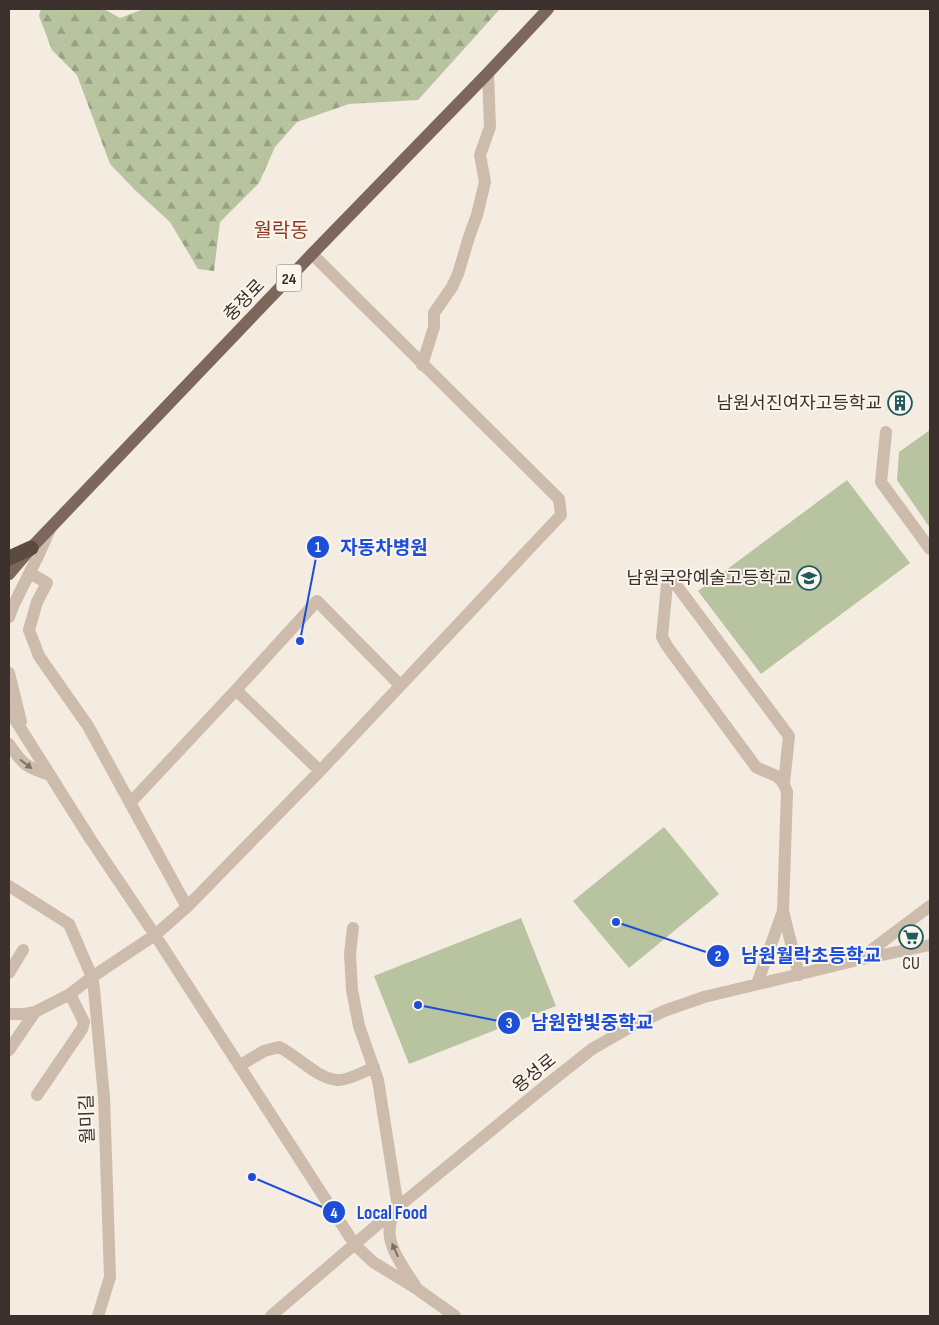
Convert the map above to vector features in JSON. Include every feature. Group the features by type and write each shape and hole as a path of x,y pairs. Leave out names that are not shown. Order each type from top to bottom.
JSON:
{"highway":[{"path":"9,558 31,548"}],"main road":[{"name":"충정로","path":"9,574 50,528 548,9"}],"street":[{"path":"422,365 434,327 434,313 458,274 478,215 485,182 480,155 490,127 488,73"},
{"path":"9,1014 35,1012 70,994 155,935 187,906 320,771 561,515 558,499 312,254"},
{"path":"886,432 881,482 930,549"},
{"path":"9,617 50,528"},
{"path":"784,783 788,736 668,574 662,636 667,646 756,767 765,773 778,776 784,783 787,792 783,911 799,975"},
{"path":"35,576 47,583 37,602 29,630 39,656 88,726 187,906"},
{"path":"130,803 317,602 400,685"},
{"path":"9,673 26,736"},
{"path":"236,690 320,771"},
{"path":"9,710 91,840 155,935 355,1245 374,1262 455,1316"},
{"path":"9,744 26,766 50,775"},
{"name":"월미길","path":"9,886 69,924 92,977 104,1097 110,1277 98,1316"},
{"path":"858,960 930,906"},
{"path":"757,984 783,911"},
{"path":"353,928 350,954 352,990 359,1026 378,1080 398,1208 392,1219 390,1237 393,1248 417,1289"},
{"name":"용성로","path":"272,1316 544,1087 592,1049 632,1026 664,1011 704,998 858,960 930,945"},
{"path":"9,973 23,950"},
{"path":"37,1095 82,1029 84,1022 70,994"},
{"path":"9,1050 35,1012"},
{"path":"239,1066 264,1051 279,1047 320,1074 338,1080 358,1074 374,1066"}],"green space":[{"path":"41,9 104,9 120,18 144,9 500,9 418,100 349,104 297,122 275,147 259,183 220,222 214,271 198,269 170,222 110,164 77,75 52,50 39,16"},
{"path":"930,430 930,528 897,480 899,452"},
{"path":"847,480 910,563 761,674 698,591"},
{"path":"664,827 719,894 629,968 573,901"},
{"path":"521,918 556,1006 409,1064 374,976"}],"place":[{"name":"남원서진여자고등학교","path":"900,403"},
{"name":"남원국악예술고등학교","path":"809,578"},
{"name":"자동차병원","path":"300,641"},
{"name":"남원월락초등학교","path":"616,922"},
{"name":"CU","path":"911,937"},
{"name":"남원한빛중학교","path":"418,1005"},
{"name":"Local Food","path":"252,1177"}],"district":[{"name":"월락동","path":"281,230"}]}
